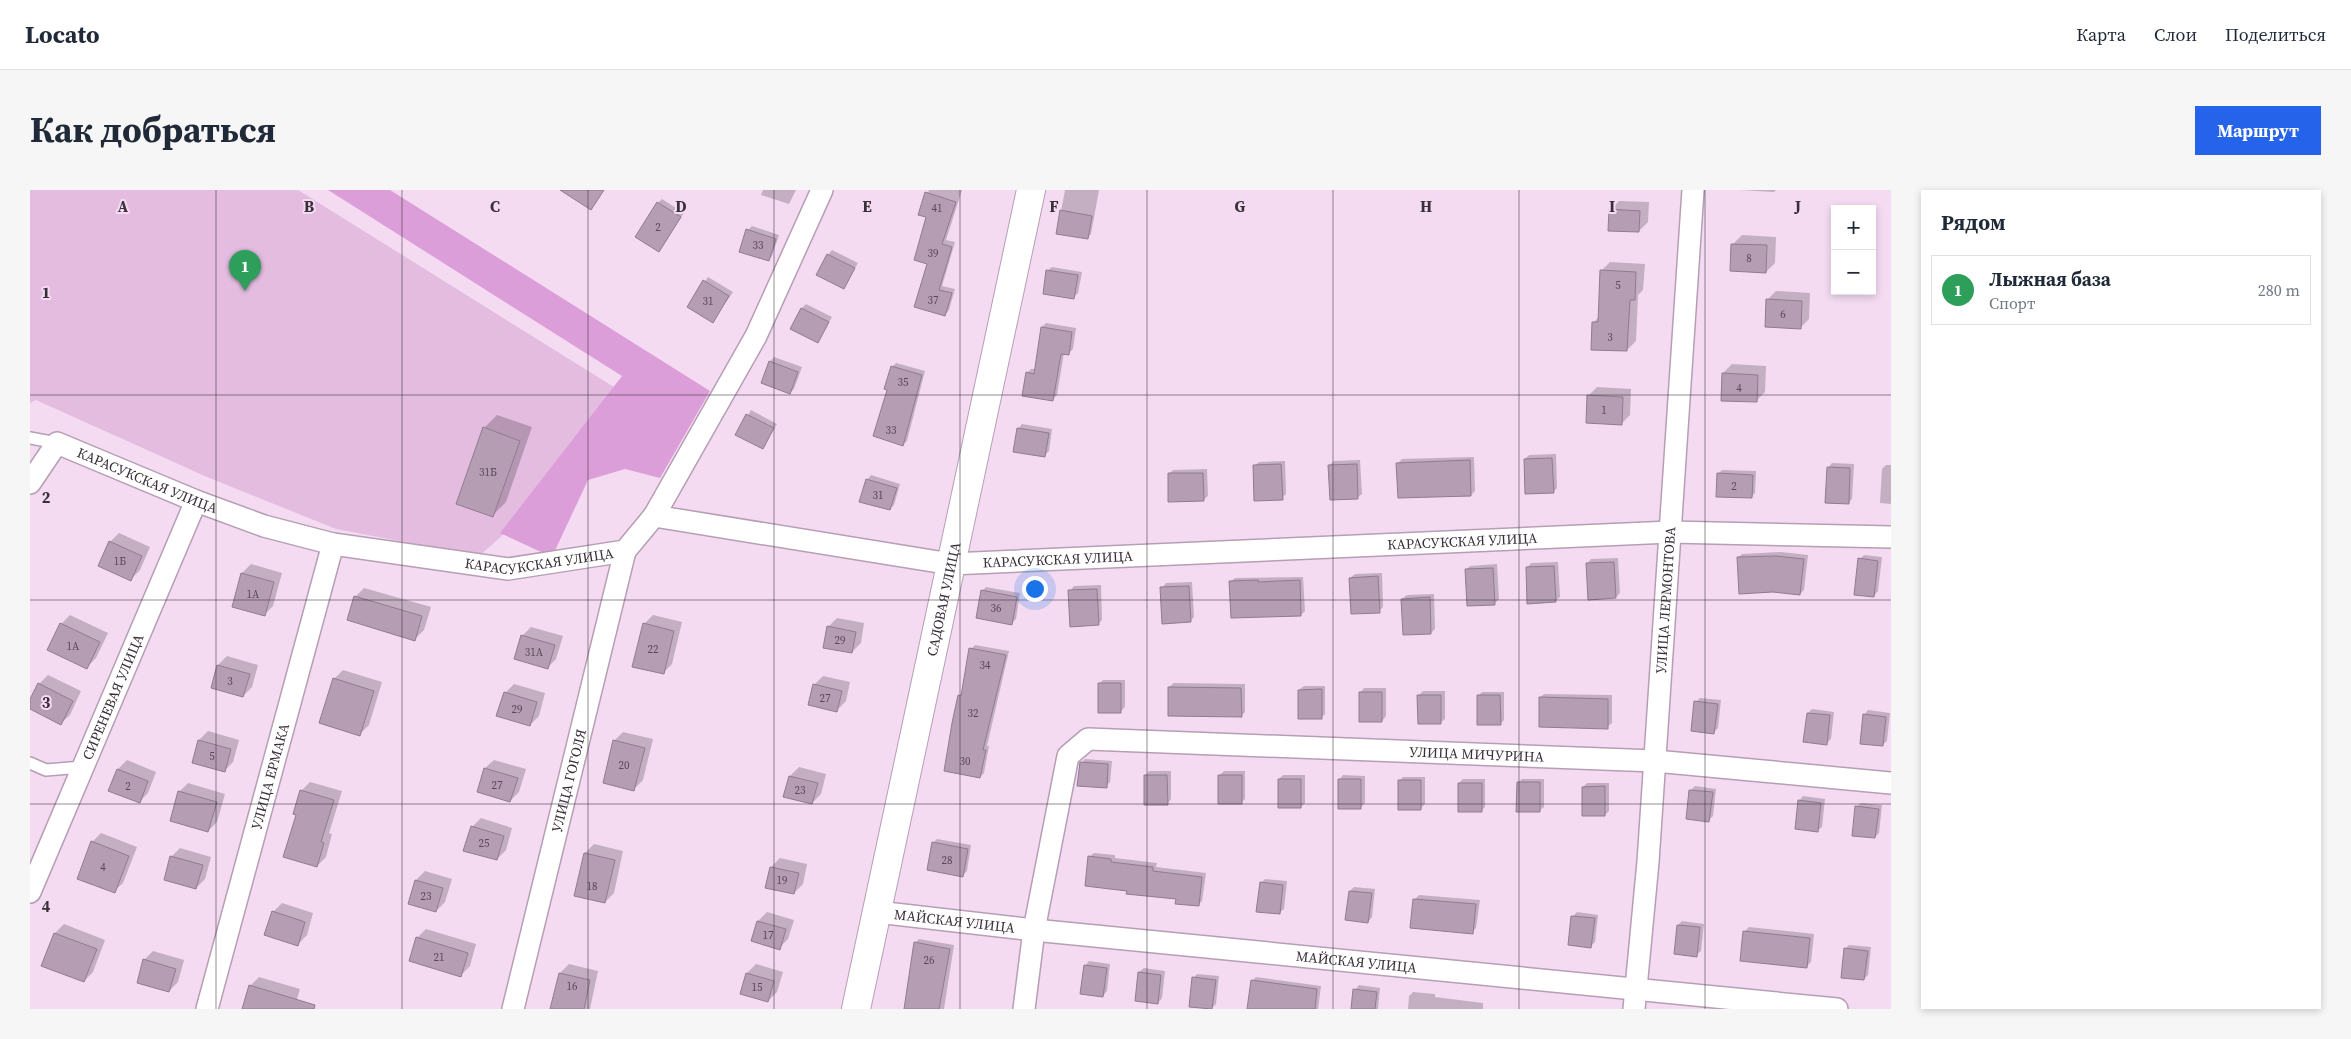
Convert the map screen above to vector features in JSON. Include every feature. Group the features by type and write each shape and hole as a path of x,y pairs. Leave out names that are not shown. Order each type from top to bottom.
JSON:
{"street":[{"path":"654,516 756,336 822,190"},
{"name":"САДОВАЯ УЛИЦА","path":"856,1009 1031,190"},
{"name":"УЛИЦА ЛЕРМОНТОВА","path":"1635,999 1654,761 1693,190"},
{"path":"30,483 57,443"},
{"name":"КАРАСУКСКАЯ УЛИЦА","path":"57,443 196,502 264,526 333,544 508,569 625,551 654,516 951,564 1670,532 1891,537"},
{"name":"СИРЕНЕВАЯ УЛИЦА","path":"30,892 196,502"},
{"name":"УЛИЦА ЕРМАКА","path":"207,1009 333,544"},
{"name":"УЛИЦА ГОГОЛЯ","path":"513,1009 625,551"},
{"name":"УЛИЦА МИЧУРИНА","path":"1034,930 1068,756 1088,739 1654,761 1891,783"},
{"name":"МАЙСКАЯ УЛИЦА","path":"877,912 1635,999 1837,1009"},
{"path":"1024,1009 1034,930"}],"lane":[{"path":"30,438 57,443"},
{"path":"30,763 46,770 82,767"}],"shaded area":[{"path":"30,190 298,190 622,392 521,519 479,556 336,529 207,477 36,400 30,403"},
{"path":"328,190 390,190 710,391 660,478 625,469 588,480 552,557 500,533 622,376"}],"building":[{"path":"560,190 604,190 591,210"},
{"path":"925,192 956,202 942,244 952,247 939,290 952,293 945,316 914,307 927,264 914,260 926,217 918,215"},
{"path":"657,202 681,217 659,252 635,237"},
{"path":"1609,209 1640,211 1639,232 1608,231"},
{"path":"1060,210 1092,216 1088,239 1056,234"},
{"path":"746,229 776,239 769,261 739,252"},
{"path":"1731,244 1767,245 1766,273 1730,271"},
{"path":"827,254 855,268 844,289 816,275"},
{"path":"1046,270 1078,275 1074,299 1043,294"},
{"path":"1600,270 1636,272 1635,300 1630,300 1627,351 1591,350 1592,322 1598,322"},
{"path":"703,280 729,296 713,323 687,307"},
{"path":"1766,299 1802,301 1801,329 1765,327"},
{"path":"801,308 829,322 818,343 790,329"},
{"path":"1041,327 1072,332 1069,355 1061,354 1053,401 1022,396 1026,372 1034,374"},
{"path":"769,361 798,372 790,394 761,383"},
{"path":"891,366 922,375 903,446 873,436 887,390 884,389"},
{"path":"1722,373 1758,375 1757,402 1721,401"},
{"path":"1587,395 1623,397 1622,425 1586,423"},
{"path":"746,414 774,428 763,449 735,435"},
{"path":"483,427 520,441 493,517 456,504"},
{"path":"1017,428 1049,433 1045,457 1013,452"},
{"path":"1552,458 1554,493 1525,494 1524,459"},
{"path":"1470,460 1471,496 1398,498 1396,463"},
{"path":"1281,464 1283,500 1254,501 1253,465"},
{"path":"1357,464 1358,499 1330,500 1328,465"},
{"path":"1827,467 1850,468 1849,504 1825,503"},
{"path":"1168,473 1203,473 1204,501 1168,502"},
{"path":"1717,473 1753,475 1752,498 1716,497"},
{"path":"866,479 897,488 890,510 859,502"},
{"path":"109,541 142,556 131,581 98,566"},
{"path":"1776,556 1804,559 1800,595 1773,592 1739,594 1737,557"},
{"path":"1858,558 1878,561 1874,597 1854,595"},
{"path":"1614,562 1616,598 1588,600 1586,563"},
{"path":"1554,566 1556,602 1527,604 1526,567"},
{"path":"1493,568 1495,605 1467,606 1465,569"},
{"path":"241,573 274,582 265,616 232,607"},
{"path":"1378,576 1380,613 1351,614 1349,578"},
{"path":"1258,580 1258,582 1300,580 1301,616 1231,618 1229,581"},
{"path":"1189,586 1191,622 1162,624 1160,587"},
{"path":"1097,589 1099,625 1070,627 1068,590"},
{"path":"981,590 1017,597 1012,625 976,618"},
{"path":"354,596 422,616 415,641 347,620"},
{"path":"1430,597 1431,634 1403,635 1401,599"},
{"path":"60,623 100,642 87,669 47,650"},
{"path":"643,623 674,631 664,674 632,667"},
{"path":"827,626 856,632 852,653 823,648"},
{"path":"521,635 555,645 548,669 514,659"},
{"path":"969,648 1006,655 983,750 986,750 980,778 944,771 958,695 961,696"},
{"path":"217,665 250,674 243,697 211,688"},
{"path":"333,678 374,691 360,736 319,723"},
{"path":"38,683 73,701 61,725 30,709 30,699"},
{"path":"1098,683 1121,683 1121,713 1098,713"},
{"path":"813,684 842,691 837,712 808,705"},
{"path":"1168,687 1241,688 1242,717 1168,716"},
{"path":"1322,689 1322,719 1298,719 1298,690"},
{"path":"504,692 537,702 530,726 496,716"},
{"path":"1359,692 1382,692 1382,722 1359,722"},
{"path":"1417,695 1441,695 1441,724 1418,724"},
{"path":"1477,695 1500,695 1501,725 1477,725"},
{"path":"1539,697 1608,699 1608,729 1539,727"},
{"path":"1694,701 1718,704 1714,734 1691,731"},
{"path":"1807,713 1830,715 1827,745 1803,742"},
{"path":"1863,714 1886,717 1883,746 1860,744"},
{"path":"198,740 231,749 225,772 192,763"},
{"path":"613,740 645,748 634,791 603,783"},
{"path":"1080,762 1108,764 1107,788 1077,786"},
{"path":"484,768 518,778 510,802 477,792"},
{"path":"117,769 148,781 140,803 108,791"},
{"path":"1144,775 1167,775 1168,805 1144,805"},
{"path":"1218,775 1242,775 1242,804 1218,804"},
{"path":"789,776 818,783 812,804 783,797"},
{"path":"1278,779 1301,779 1301,808 1278,808"},
{"path":"1338,779 1361,779 1361,809 1338,809"},
{"path":"1398,780 1421,780 1421,810 1398,810"},
{"path":"1517,782 1540,782 1540,812 1516,812"},
{"path":"1458,783 1482,783 1482,812 1458,812"},
{"path":"1605,786 1605,816 1582,816 1582,787"},
{"path":"300,790 334,800 321,842 324,843 317,867 283,857 296,815 293,814"},
{"path":"1689,790 1713,792 1709,822 1686,819"},
{"path":"178,791 217,802 208,832 170,821"},
{"path":"1798,800 1821,803 1818,832 1795,829"},
{"path":"1855,806 1879,809 1875,838 1852,836"},
{"path":"471,826 504,836 497,860 463,851"},
{"path":"91,841 129,856 115,893 77,879"},
{"path":"932,842 968,849 963,877 927,870"},
{"path":"584,853 615,860 605,903 574,896"},
{"path":"170,856 203,865 196,889 164,880"},
{"path":"1088,856 1111,859 1111,862 1153,867 1153,871 1202,877 1199,906 1175,904 1176,899 1126,894 1127,891 1085,886"},
{"path":"770,867 799,873 794,894 765,888"},
{"path":"415,880 443,888 436,912 408,904"},
{"path":"1260,882 1283,885 1280,914 1256,912"},
{"path":"1349,891 1372,893 1368,923 1345,920"},
{"path":"1413,899 1476,904 1473,934 1410,928"},
{"path":"272,911 305,922 298,946 264,935"},
{"path":"1571,916 1595,918 1591,948 1568,945"},
{"path":"757,921 786,929 780,950 751,941"},
{"path":"1677,925 1700,927 1697,957 1674,954"},
{"path":"1743,931 1810,938 1807,968 1740,961"},
{"path":"54,933 97,949 84,982 41,966"},
{"path":"416,937 468,953 461,977 409,961"},
{"path":"914,942 950,949 939,1009 904,1009"},
{"path":"1844,948 1868,951 1864,980 1841,978"},
{"path":"143,959 176,969 169,992 137,983"},
{"path":"1084,965 1107,968 1103,997 1080,994"},
{"path":"1138,972 1161,975 1158,1004 1135,1001"},
{"path":"559,973 590,980 584,1009 550,1009"},
{"path":"746,973 774,981 768,1002 740,994"},
{"path":"1192,977 1216,980 1212,1009 1189,1007"},
{"path":"1251,980 1317,989 1315,1009 1247,1009"},
{"path":"249,985 315,1005 314,1009 242,1009"},
{"path":"1353,989 1377,992 1375,1009 1351,1009"}],"place":[{"name":"Лыжная база","path":"245,291"}]}
